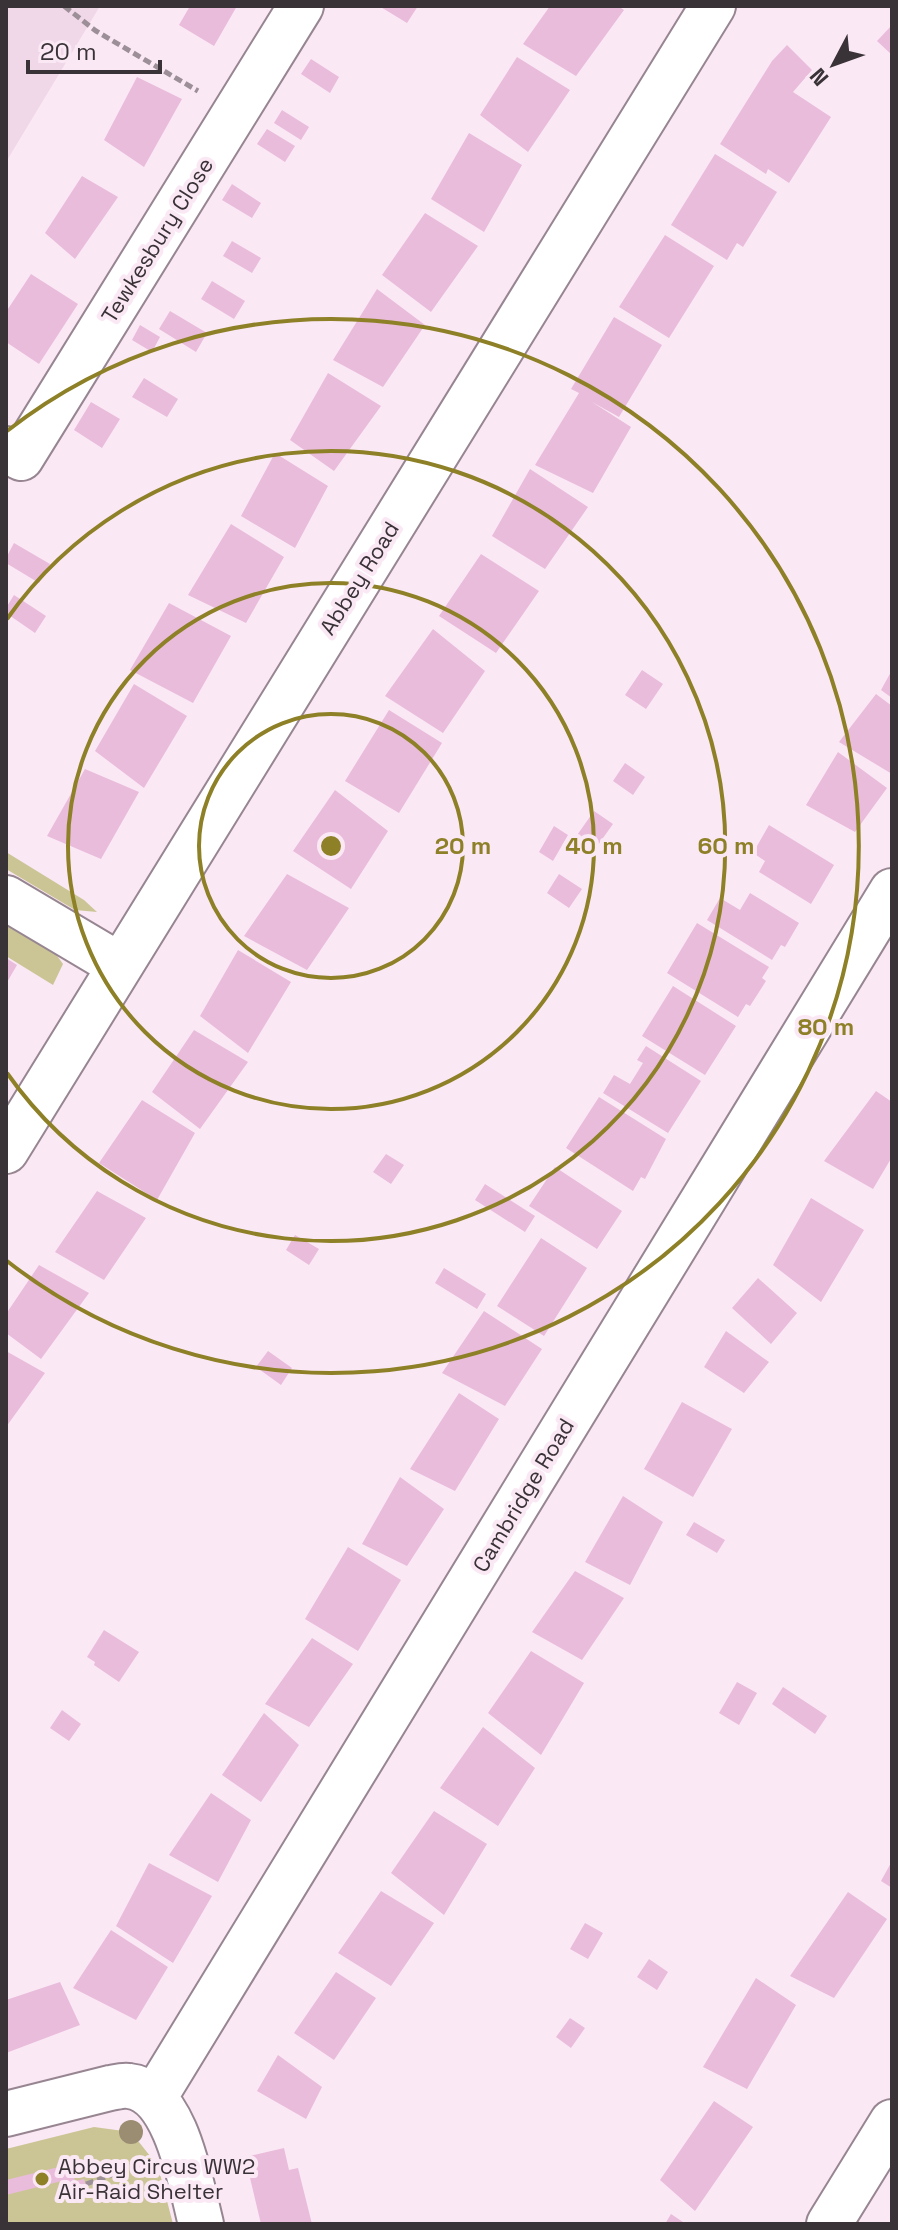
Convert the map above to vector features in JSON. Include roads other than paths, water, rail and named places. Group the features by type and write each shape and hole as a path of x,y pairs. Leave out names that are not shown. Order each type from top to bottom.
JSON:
{"street":[{"name":"Tewkesbury Close","path":"6,449 21,458 301,6"},
{"name":"Abbey Road","path":"6,1151 713,6"},
{"name":"Cambridge Road","path":"154,2098 892,891"},
{"path":"6,898 119,965"},
{"path":"6,2114 127,2085 140,2089 165,2110 201,2224"},
{"path":"829,2224 892,2122"}],"place":[{"name":"Abbey Circus WW2 Air-Raid Shelter","path":"42,2179"}]}
